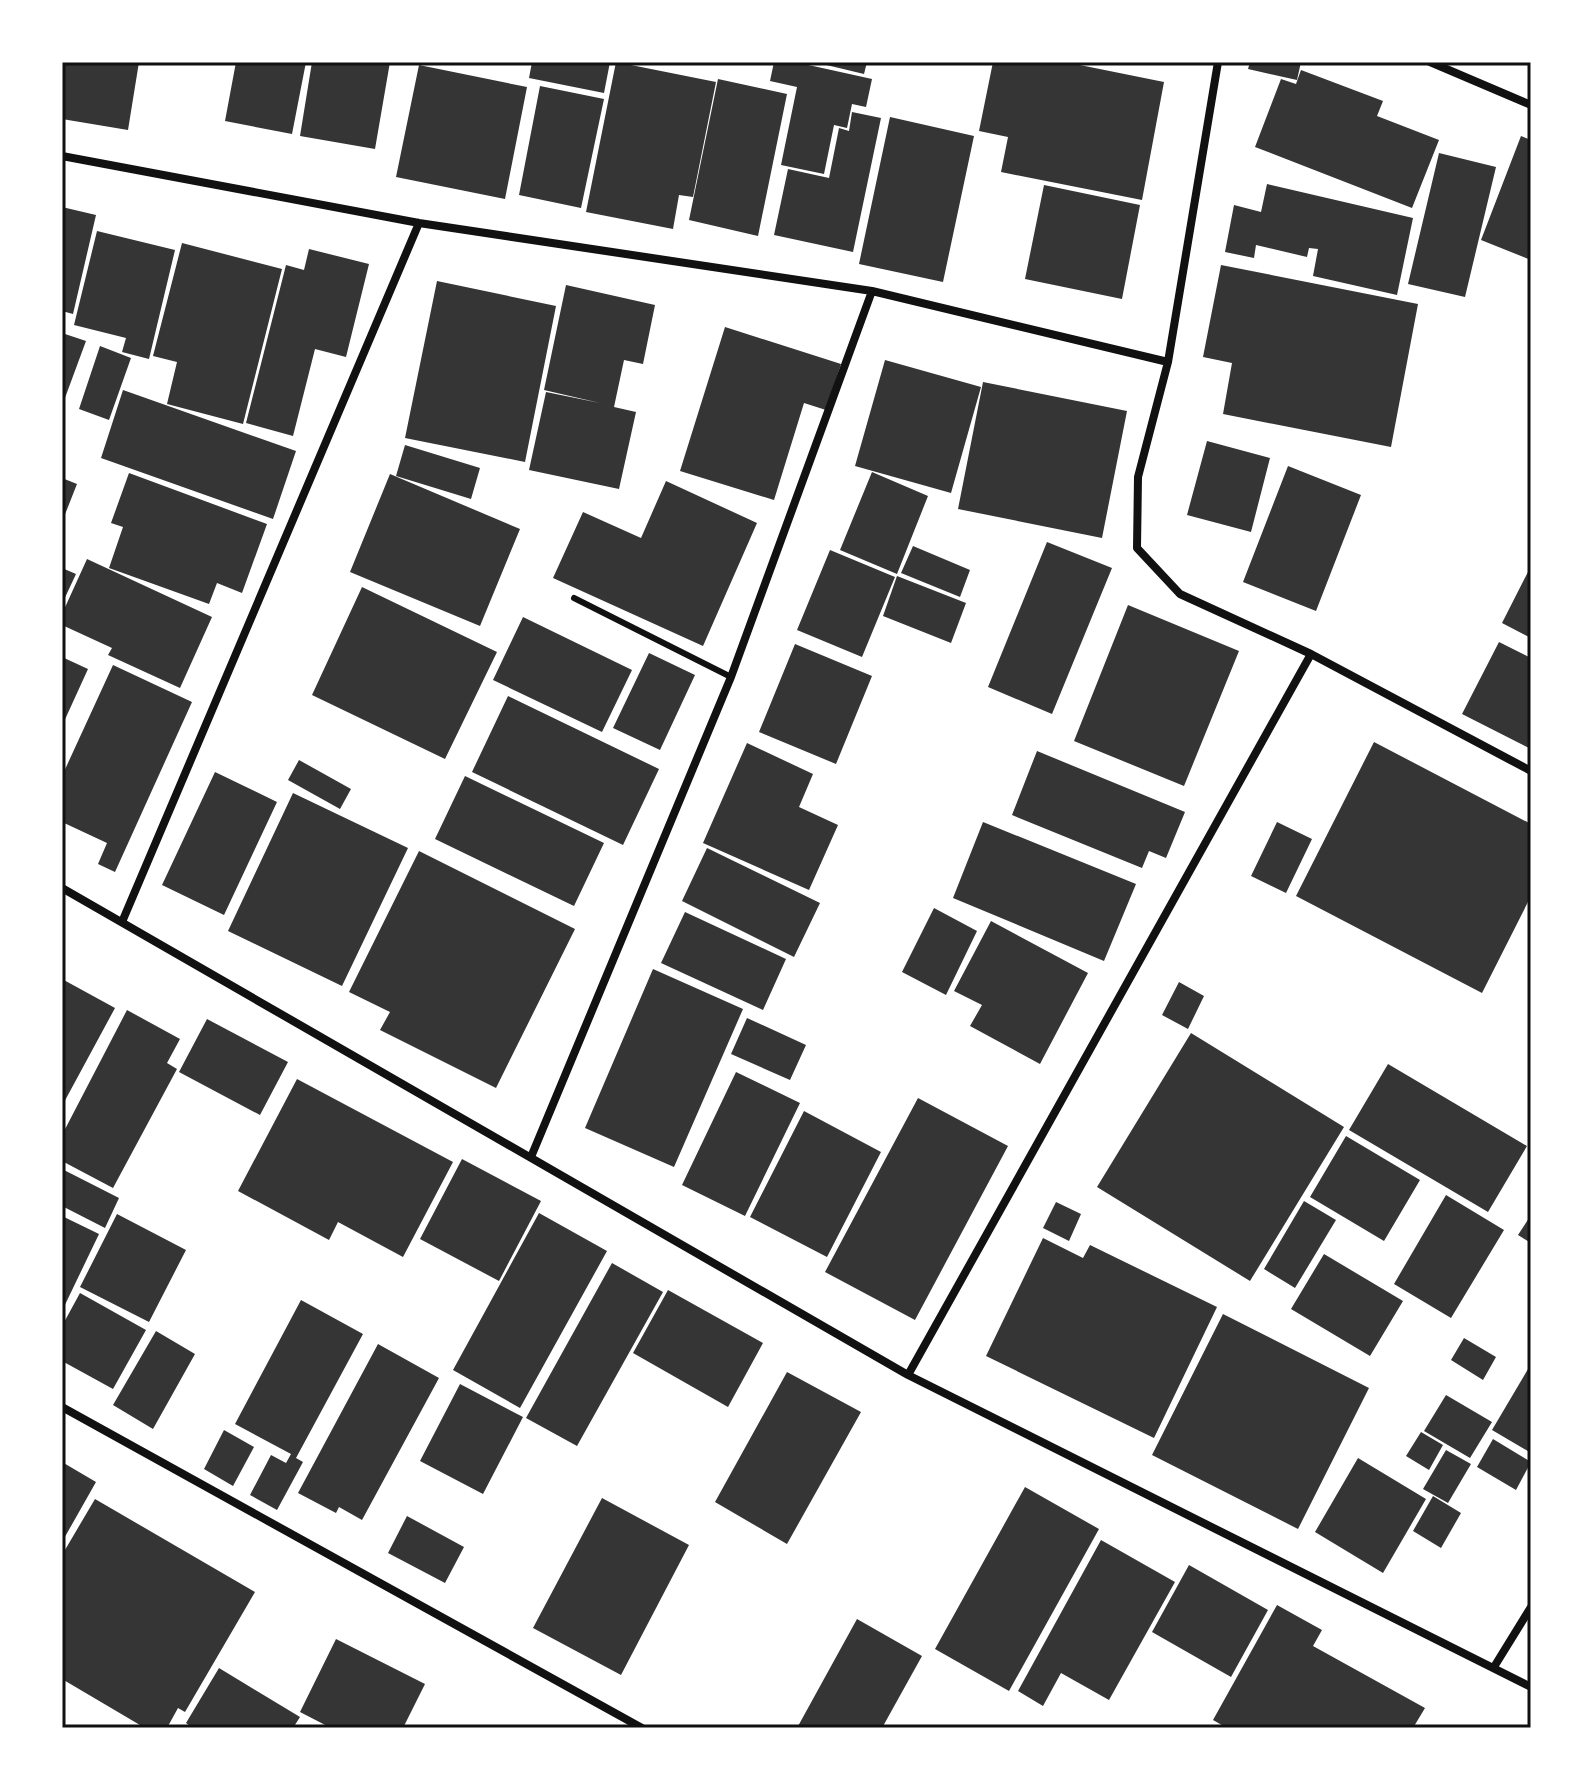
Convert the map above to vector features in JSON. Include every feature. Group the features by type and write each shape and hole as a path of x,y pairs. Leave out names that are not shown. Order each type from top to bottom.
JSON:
{"street":[{"path":"1218,62 1168,362 1138,477 1137,548 1180,594 1311,654 1531,771"},
{"path":"1430,62 1531,105"},
{"path":"62,156 419,223 872,291 1168,362"},
{"path":"122,922 419,223"},
{"path":"531,1157 731,677 872,291"},
{"path":"908,1375 1311,654"},
{"path":"62,888 908,1375 1531,1687"},
{"path":"62,1407 642,1728"},
{"path":"1494,1667 1531,1607"}],"lane":[{"path":"574,598 731,677"}],"building":[{"path":"62,62 139,62 128,130 62,119"},
{"path":"236,62 306,62 292,134 225,121"},
{"path":"312,62 390,62 375,149 300,136"},
{"path":"532,62 610,62 604,93 529,78"},
{"path":"616,62 716,82 693,197 679,195 673,229 586,212"},
{"path":"774,62 795,62 872,79 866,107 852,104 847,128 834,125 824,174 781,165 797,87 770,81"},
{"path":"814,62 867,62 864,74"},
{"path":"993,62 1065,62 1164,82 1142,200 1001,172 1008,137 979,131"},
{"path":"1250,62 1301,62 1297,80 1248,69"},
{"path":"419,65 527,87 505,199 396,177"},
{"path":"1301,70 1383,101 1377,116 1439,140 1412,208 1255,147 1281,79 1296,84"},
{"path":"718,79 787,94 758,236 689,220"},
{"path":"540,86 604,99 581,208 519,195"},
{"path":"852,112 881,118 853,252 774,235 788,169 829,178 839,128 849,131"},
{"path":"890,117 974,136 943,282 859,264"},
{"path":"1521,136 1531,140 1531,260 1481,240"},
{"path":"1439,153 1496,167 1465,297 1408,284"},
{"path":"1267,184 1413,218 1397,295 1313,276 1318,249 1309,248 1307,257 1256,245 1254,258 1225,252 1234,205 1261,212"},
{"path":"1044,185 1140,205 1122,299 1025,279"},
{"path":"62,207 96,215 73,314 62,311"},
{"path":"97,231 175,250 149,359 122,352 126,338 74,325"},
{"path":"182,243 282,269 243,424 167,404 177,362 153,356"},
{"path":"309,249 369,264 346,357 315,349 293,436 246,423 286,265 304,270"},
{"path":"1221,265 1418,304 1391,447 1223,414 1232,363 1203,357"},
{"path":"437,281 556,306 525,462 405,438"},
{"path":"566,285 655,305 643,364 624,360 614,407 636,412 619,489 529,470 546,392 600,403 544,390"},
{"path":"725,327 841,364 826,410 804,403 774,500 680,471"},
{"path":"62,333 86,341 62,406"},
{"path":"100,346 131,358 109,420 79,409"},
{"path":"885,360 981,387 951,493 855,466"},
{"path":"983,382 1127,411 1102,538 958,509"},
{"path":"123,390 296,451 273,519 101,458"},
{"path":"1207,441 1270,458 1251,532 1187,515"},
{"path":"405,445 480,468 471,499 396,476"},
{"path":"1288,466 1361,495 1316,611 1243,582"},
{"path":"872,472 928,496 897,574 840,550"},
{"path":"129,473 267,524 242,593 217,583 209,604 109,568 123,527 111,523"},
{"path":"390,474 520,529 480,626 350,572"},
{"path":"62,478 77,484 62,522"},
{"path":"666,481 757,523 703,646 553,578 583,512 641,538"},
{"path":"1047,542 1112,568 1052,714 988,687"},
{"path":"913,546 970,570 960,597 901,573"},
{"path":"830,550 895,577 862,657 797,630"},
{"path":"87,559 212,617 180,688 108,655 112,648 62,625 62,614"},
{"path":"1531,566 1531,638 1502,623"},
{"path":"62,568 76,574 62,604"},
{"path":"897,576 966,603 951,643 883,616"},
{"path":"362,587 497,652 445,759 312,695"},
{"path":"1128,605 1239,651 1184,786 1074,741"},
{"path":"523,617 632,670 602,732 493,680"},
{"path":"1499,642 1531,658 1531,749 1462,714"},
{"path":"795,644 872,676 836,764 759,732"},
{"path":"649,653 695,675 660,750 613,728"},
{"path":"62,657 88,669 62,726"},
{"path":"113,665 192,702 115,872 98,864 107,843 62,822 62,776"},
{"path":"508,696 659,769 623,845 472,772"},
{"path":"1374,742 1531,824 1531,896 1482,993 1296,896"},
{"path":"747,743 813,774 799,807 838,825 809,890 703,843"},
{"path":"1037,751 1185,812 1166,858 1149,851 1142,868 1012,815"},
{"path":"299,760 351,789 340,809 288,780"},
{"path":"215,772 277,802 224,915 162,885"},
{"path":"465,776 604,843 574,906 435,839"},
{"path":"293,793 408,848 342,986 228,931"},
{"path":"983,822 1136,884 1104,961 953,898"},
{"path":"1277,822 1312,839 1286,893 1251,876"},
{"path":"707,848 820,903 794,957 682,901"},
{"path":"419,851 575,929 496,1088 380,1030 390,1012 349,992"},
{"path":"934,908 977,931 946,995 902,972"},
{"path":"685,912 786,959 763,1010 661,963"},
{"path":"991,921 1088,973 1040,1064 970,1026 982,1005 954,991"},
{"path":"653,969 743,1009 674,1167 585,1128"},
{"path":"62,979 115,1008 62,1106"},
{"path":"1179,982 1204,996 1188,1029 1162,1015"},
{"path":"127,1010 180,1039 167,1063 177,1069 113,1188 62,1161 62,1135"},
{"path":"747,1018 806,1045 790,1080 731,1054"},
{"path":"207,1019 288,1062 260,1115 179,1072"},
{"path":"1191,1033 1344,1127 1250,1281 1097,1187"},
{"path":"1388,1064 1527,1146 1488,1212 1349,1130"},
{"path":"736,1072 800,1103 745,1216 682,1185"},
{"path":"297,1079 453,1162 403,1257 338,1222 329,1240 238,1191"},
{"path":"918,1098 1008,1146 915,1320 825,1272"},
{"path":"804,1111 881,1152 827,1257 750,1217"},
{"path":"1346,1136 1420,1180 1384,1241 1310,1197"},
{"path":"462,1159 541,1201 499,1281 420,1239"},
{"path":"62,1169 119,1198 105,1228 62,1206"},
{"path":"1446,1195 1504,1230 1451,1318 1394,1284"},
{"path":"1304,1201 1336,1220 1295,1288 1264,1269"},
{"path":"1056,1202 1081,1214 1069,1241 1043,1228"},
{"path":"539,1213 607,1251 520,1408 453,1370"},
{"path":"117,1214 186,1250 149,1322 80,1287"},
{"path":"1531,1215 1531,1243 1518,1235"},
{"path":"62,1216 99,1234 62,1311"},
{"path":"1043,1238 1083,1258 1090,1245 1217,1307 1154,1438 986,1356"},
{"path":"1324,1254 1403,1301 1370,1356 1291,1309"},
{"path":"612,1263 663,1292 577,1446 526,1418"},
{"path":"668,1290 763,1343 728,1407 633,1353"},
{"path":"80,1293 146,1330 113,1389 62,1361 62,1326"},
{"path":"301,1300 363,1334 296,1458 303,1462 277,1510 250,1495 271,1455 286,1463 291,1454 235,1424"},
{"path":"1223,1314 1369,1388 1298,1529 1152,1455"},
{"path":"156,1331 195,1354 153,1429 113,1405"},
{"path":"1464,1338 1496,1357 1483,1380 1451,1360"},
{"path":"378,1344 439,1378 362,1520 339,1507 336,1513 298,1493"},
{"path":"1531,1364 1531,1453 1492,1430"},
{"path":"787,1372 861,1412 787,1544 715,1502"},
{"path":"460,1384 523,1417 483,1494 420,1461"},
{"path":"1446,1395 1492,1422 1470,1458 1424,1431"},
{"path":"224,1430 254,1447 233,1486 204,1469"},
{"path":"1421,1432 1443,1445 1429,1470 1406,1456"},
{"path":"1493,1439 1531,1462 1516,1490 1477,1467"},
{"path":"1446,1450 1471,1464 1448,1503 1423,1489"},
{"path":"1358,1458 1426,1499 1383,1573 1315,1532"},
{"path":"62,1462 96,1482 62,1542"},
{"path":"1025,1487 1099,1529 1009,1691 935,1649"},
{"path":"1433,1496 1461,1513 1441,1548 1413,1531"},
{"path":"602,1498 689,1545 621,1675 533,1628"},
{"path":"95,1499 255,1592 185,1712 178,1708 167,1728 145,1728 62,1679 62,1555"},
{"path":"407,1516 464,1547 445,1583 388,1553"},
{"path":"1101,1540 1175,1582 1109,1700 1061,1673 1043,1706 1018,1691"},
{"path":"1189,1565 1268,1610 1231,1677 1152,1632"},
{"path":"1277,1605 1322,1630 1313,1646 1425,1708 1413,1728 1227,1728 1213,1720"},
{"path":"857,1619 922,1656 882,1728 797,1728"},
{"path":"336,1639 425,1684 403,1728 331,1728 300,1712"},
{"path":"219,1668 300,1717 293,1728 193,1728 186,1723"}]}
